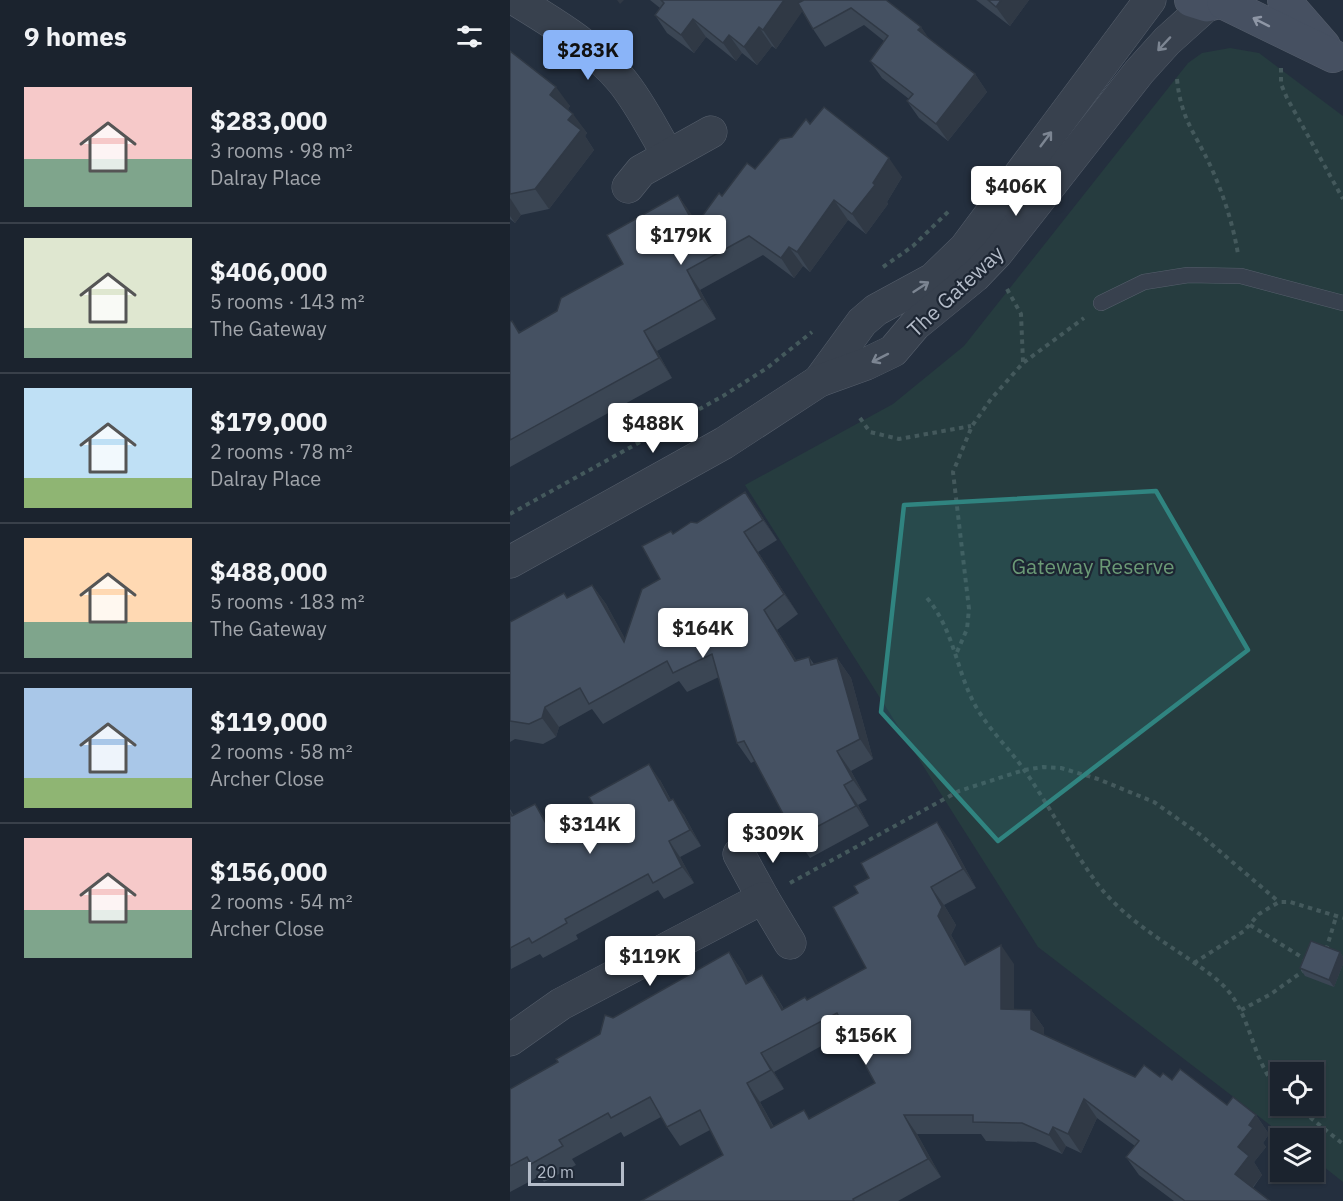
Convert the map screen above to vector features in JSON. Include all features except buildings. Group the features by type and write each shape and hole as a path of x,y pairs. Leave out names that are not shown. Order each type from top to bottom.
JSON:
{"street":[{"path":"516,0 561,27 604,62 633,96 668,155"},
{"name":"The Gateway","path":"819,381 862,322 876,310 933,279 964,248 1150,0"},
{"path":"1284,0 1338,59"},
{"path":"1213,2 1338,59"},
{"name":"The Gateway","path":"510,562 724,443 819,381 866,364 893,351 915,325 975,276 1050,189 1139,72 1167,41 1213,2"},
{"path":"628,187 641,171 711,132"},
{"path":"739,854 790,944"},
{"path":"510,1040 561,1004 763,898"}],"lane":[{"path":"1101,303 1144,282 1188,275 1241,276 1343,303"}],"path":[{"path":"1283,63 1281,84 1287,98 1343,199"},
{"path":"1175,68 1186,123 1210,165 1234,231 1241,276"},
{"path":"878,270 913,246 955,205"},
{"path":"1007,287 1021,314 1023,363"},
{"path":"956,653 968,629 969,609 952,472 972,426 991,399 1023,363 1101,303"},
{"path":"510,514 723,396 767,368 814,331"},
{"path":"860,418 870,432 899,439 972,426"},
{"path":"927,598 946,624 962,675 976,706 995,736 1024,770 1051,810 1062,834 1108,897 1133,921 1194,963 1228,991 1241,1010 1262,1065 1270,1076"},
{"path":"763,898 959,791 1024,770 1061,768 1125,788 1154,802 1202,836 1279,902"},
{"path":"1194,963 1235,938 1269,906 1279,902 1290,902 1343,918"},
{"path":"1324,956 1336,917"},
{"path":"1241,1010 1271,994 1315,964 1250,925"},
{"path":"1308,1116 1343,1144"}],"highlighted area":[{"path":"1156,491 1248,650 998,841 881,712 904,505"}],"green space":[{"name":"Gateway Reserve","path":"1230,48 1259,53 1343,116 1343,1182 1324,1167 1324,1128 1274,1128 1038,947 745,485 893,404 964,346 1188,63 1202,53"}]}
